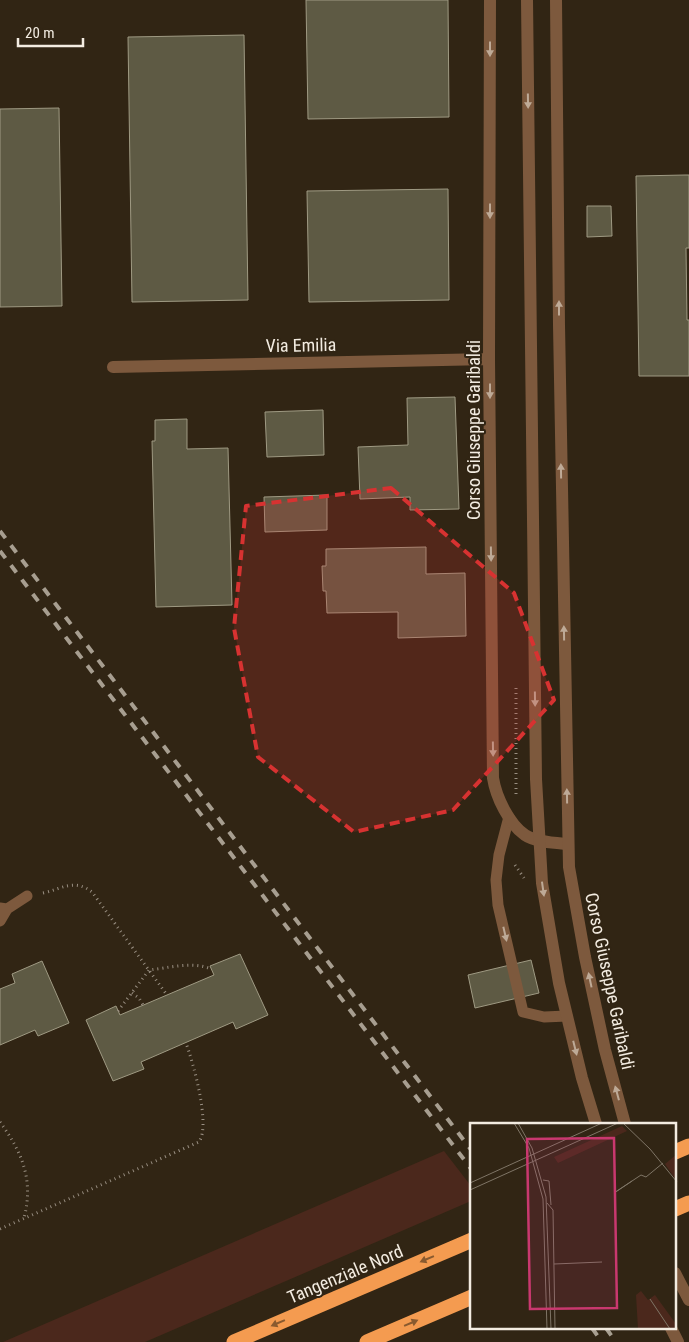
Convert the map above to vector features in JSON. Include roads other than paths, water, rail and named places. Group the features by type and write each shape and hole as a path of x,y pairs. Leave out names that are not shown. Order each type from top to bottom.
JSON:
{"highway":[{"path":"676,1152 689,1146"},
{"path":"676,1209 689,1203"},
{"name":"Tangenziale Nord","path":"234,1342 470,1241"},
{"path":"367,1342 470,1298"}],"street":[{"name":"Corso Giuseppe Garibaldi","path":"490,0 489,359 493,778 494,787 509,817 526,836 546,842 567,844"},
{"path":"527,0 536,779 542,882 558,983 582,1078 596,1123"},
{"name":"Corso Giuseppe Garibaldi","path":"556,0 559,326 568,867 605,1050 625,1123"},
{"name":"Via Emilia","path":"113,367 489,359"},
{"path":"676,1275 689,1300"},
{"path":"672,1330 678,1342"}],"lane":[{"path":"509,817 499,855 496,880 498,905 523,1012 544,1017 567,1016"},
{"path":"0,922 3,908 28,896"}],"railway":[{"path":"0,531 470,1148"},
{"path":"0,551 470,1167"},
{"path":"593,1330 602,1342"},
{"path":"607,1330 616,1342"}]}
